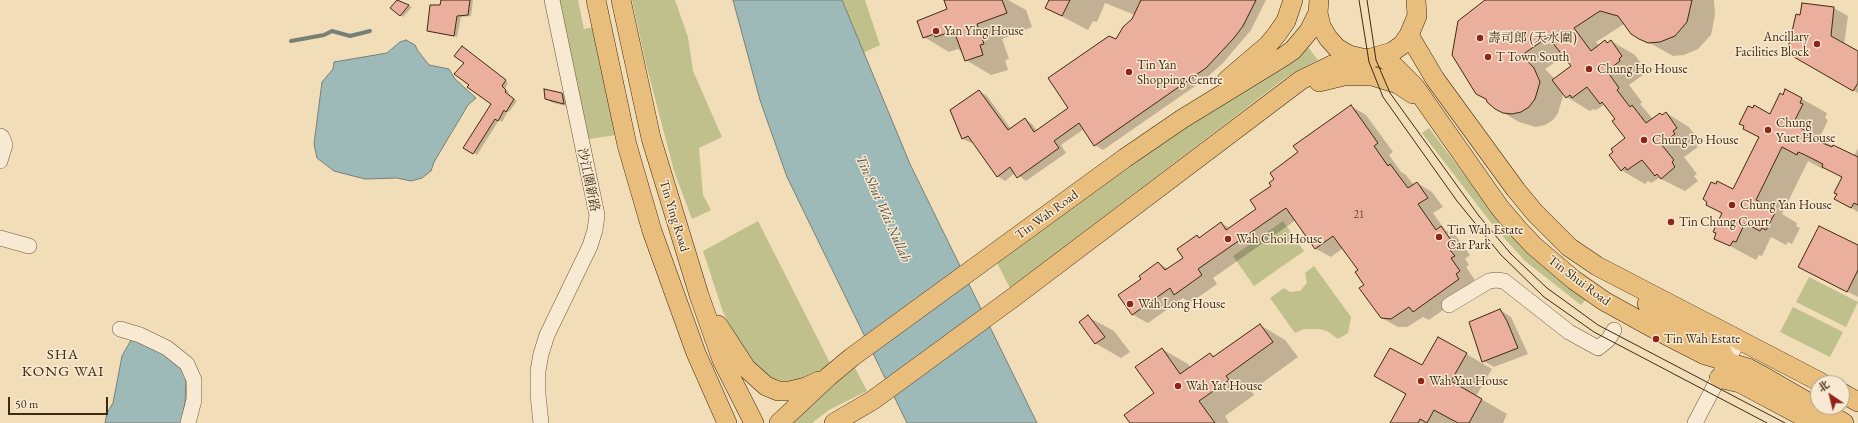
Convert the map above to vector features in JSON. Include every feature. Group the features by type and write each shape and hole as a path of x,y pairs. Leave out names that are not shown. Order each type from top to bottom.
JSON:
{"main road":[{"name":"Tin Ying Road","path":"596,0 622,124 650,224 696,353 727,423"},
{"name":"Tin Ying Road","path":"621,0 651,138 699,295 722,360 754,423"},
{"path":"1182,119 1268,45 1286,21 1293,0"},
{"path":"839,421 873,400 1014,297 1301,80 1332,65 1362,58 1381,56 1392,52 1402,44 1409,35 1414,26 1420,2"},
{"path":"1318,7 1321,26 1328,38 1337,48 1349,55 1362,58"},
{"name":"Tin Wah Road","path":"779,423 828,377 852,357 993,254 1182,119 1293,50 1309,32 1318,7"},
{"name":"Tin Shui Road","path":"1409,35 1435,79 1516,190 1535,214 1570,247 1597,266 1810,377"},
{"name":"Tin Shui Road","path":"1381,56 1406,77 1500,208 1534,246 1589,291 1623,312 1696,350 1723,370 1748,368 1844,423"},
{"path":"1206,151 1304,90 1323,81 1344,76 1372,76 1386,79 1410,91 1430,109"},
{"path":"1597,266 1616,284 1671,320 1720,348 1723,370 1740,383 1800,415 1835,423"},
{"path":"699,295 746,368 766,386 778,390 790,391 806,387 828,377"}],"street":[{"name":"沙江圍新路","path":"541,423 538,371 541,354 547,335 590,246 595,230 597,215 552,0"},
{"path":"0,136 2,137 5,145 0,161"},
{"path":"0,238 28,246"},
{"path":"1449,305 1489,281 1504,281 1569,332 1598,348 1608,340 1614,330"},
{"path":"120,329 140,335 168,348 187,364 194,380 194,400 188,423"},
{"path":"1695,423 1740,339"}],"green space":[{"path":"558,0 578,0 584,29 594,27 616,135 589,139"},
{"path":"632,0 675,0 688,37 693,71 722,137 699,148 703,195 711,210 692,219 674,171 646,64"},
{"path":"842,0 865,0 880,45 863,53"},
{"path":"1308,47 1318,60 1296,71 1280,82 1010,288 997,263 1131,165 1187,127 1299,56"},
{"path":"1429,128 1501,224 1530,255 1586,299 1581,305 1525,261 1495,228 1422,133"},
{"path":"758,221 831,365 818,374 803,381 772,383 761,374 744,351 723,312 703,251"},
{"path":"1283,221 1304,251 1254,286 1233,256"},
{"path":"1314,266 1351,317 1348,333 1338,339 1327,331 1319,329 1304,329 1295,333 1270,298 1284,288 1290,292 1300,291 1307,283 1305,273"},
{"path":"1809,277 1858,302 1846,327 1796,302"},
{"path":"1793,307 1843,332 1830,357 1780,332"},
{"path":"855,368 867,391 829,410 812,423 793,423 815,400"}],"water":[{"name":"Tin Shui Wai Nullah","path":"733,0 842,0 910,164 1037,423 907,423 787,177 760,100"},
{"path":"406,40 415,45 429,65 449,69 455,79 476,98 468,105 434,162 431,171 422,178 411,181 397,178 365,179 334,171 317,158 314,144 322,82 333,69 334,62 387,53 400,42"},
{"path":"131,340 149,343 178,361 186,378 185,403 181,423 105,423 107,413 113,403 122,356"}],"building":[{"path":"397,0 409,5 400,16 390,8"},
{"path":"441,0 470,0 468,15 457,16 454,36 427,31 430,5 440,5"},
{"name":"Yan Ying House","path":"944,0 1002,0 1007,13 977,24 984,44 980,45 983,55 965,61 954,31 935,37 934,34 923,38 917,21 947,9"},
{"path":"1049,0 1070,0 1062,16 1045,8"},
{"name":"Tin Yan Shopping Centre","path":"1141,0 1256,0 1243,26 1206,68 1094,146 1079,123 1054,141 1059,148 1017,178 1010,167 997,177 968,136 962,139 950,110 979,90 1008,130 1025,118 1034,132 1068,108 1048,78 1109,36 1116,39 1123,27 1132,19"},
{"name":"T Town South","path":"1485,0 1692,0 1687,22 1675,36 1660,42 1648,43 1639,39 1631,34 1618,16 1600,11 1574,28 1591,51 1605,40 1607,43 1611,40 1622,56 1619,59 1620,61 1607,71 1619,88 1617,90 1630,107 1632,105 1646,123 1660,113 1662,115 1666,112 1677,128 1673,131 1675,134 1661,144 1674,160 1672,162 1675,167 1661,179 1657,174 1655,176 1642,160 1627,170 1625,167 1621,171 1609,155 1613,152 1611,149 1625,138 1612,121 1615,119 1602,102 1600,104 1587,87 1572,98 1570,95 1566,98 1552,80 1571,66 1548,37 1522,55 1534,68 1540,82 1535,99 1529,107 1521,112 1512,114 1503,113 1495,109 1487,102 1486,99 1476,94 1452,55 1458,21"},
{"name":"Ancillary Facilities Block","path":"1802,3 1834,7 1831,36 1858,51 1858,83 1853,91 1787,53 1796,14 1800,15"},
{"path":"462,46 506,80 502,86 506,90 505,92 514,99 506,112 504,110 498,121 495,119 473,154 463,148 491,104 467,87 469,85 454,74 464,63 454,56"},
{"path":"544,89 562,93 564,104 545,99"},
{"path":"1785,89 1802,98 1800,103 1803,104 1793,124 1808,132 1807,135 1811,138 1832,147 1833,145 1858,157 1858,205 1854,203 1851,208 1834,199 1837,194 1834,193 1842,177 1822,167 1823,164 1803,154 1798,152 1797,155 1782,147 1756,200 1772,207 1770,210 1775,213 1766,230 1762,228 1760,231 1745,223 1736,242 1733,241 1730,246 1714,239 1716,233 1713,232 1722,213 1706,205 1707,202 1703,199 1711,182 1716,184 1717,181 1733,189 1759,137 1743,129 1744,126 1739,124 1748,106 1753,108 1754,105 1770,114 1780,93 1783,95"},
{"path":"1351,105 1378,143 1374,146 1388,166 1390,164 1408,188 1417,182 1428,198 1418,204 1436,230 1441,226 1455,246 1450,250 1455,256 1451,258 1460,271 1456,274 1459,279 1413,312 1409,307 1391,319 1381,318 1359,288 1364,285 1355,272 1358,270 1333,236 1315,249 1286,208 1198,269 1202,275 1174,295 1170,288 1132,315 1118,295 1141,279 1139,276 1158,262 1165,270 1183,258 1177,249 1197,235 1199,238 1221,222 1226,230 1256,209 1250,200 1271,186 1269,183 1274,179 1270,173 1298,152 1293,146"},
{"path":"1819,226 1858,245 1858,270 1847,292 1798,267"},
{"path":"1500,309 1507,321 1518,348 1482,362 1469,322"},
{"path":"1088,315 1105,337 1095,344 1079,322"},
{"name":"Wah Yat House","path":"1260,324 1273,342 1226,376 1229,380 1199,401 1215,423 1130,423 1124,415 1154,393 1135,367 1162,348 1180,374 1210,353 1213,357"},
{"name":"Wah Yau House","path":"1438,337 1467,353 1451,381 1482,399 1469,423 1458,423 1434,410 1427,423 1420,419 1418,423 1390,423 1406,394 1374,376 1390,348 1422,365"}],"waterway":[{"path":"291,41 324,35 332,31 350,36 370,31"}],"tram line":[{"path":"1359,0 1369,62 1383,97 1457,201 1501,255 1544,297 1594,332 1767,423"},
{"path":"1367,0 1376,60 1390,93 1479,216 1511,254 1547,288 1598,325 1785,423"}],"place":[{"name":"Yan Ying House","path":"936,31"},
{"name":"壽司郎 (天水圍)","path":"1480,38"},
{"name":"Ancillary Facilities Block","path":"1817,44"},
{"name":"T Town South","path":"1488,57"},
{"name":"Chung Ho House","path":"1589,69"},
{"name":"Tin Yan Shopping Centre","path":"1129,72"},
{"name":"Chung Yuet House","path":"1768,130"},
{"name":"Chung Po House","path":"1644,140"},
{"name":"Chung Yan House","path":"1732,205"},
{"name":"Tin Chung Court","path":"1671,222"},
{"name":"Tin Wah Estate Car Park","path":"1439,237"},
{"name":"Wah Choi House","path":"1228,239"},
{"name":"Wah Long House","path":"1130,304"},
{"name":"Tin Wah Estate","path":"1656,339"},
{"name":"Wah Yau House","path":"1421,381"},
{"name":"Wah Yat House","path":"1178,386"}],"district":[{"name":"SHA KONG WAI","path":"63,364"}]}
